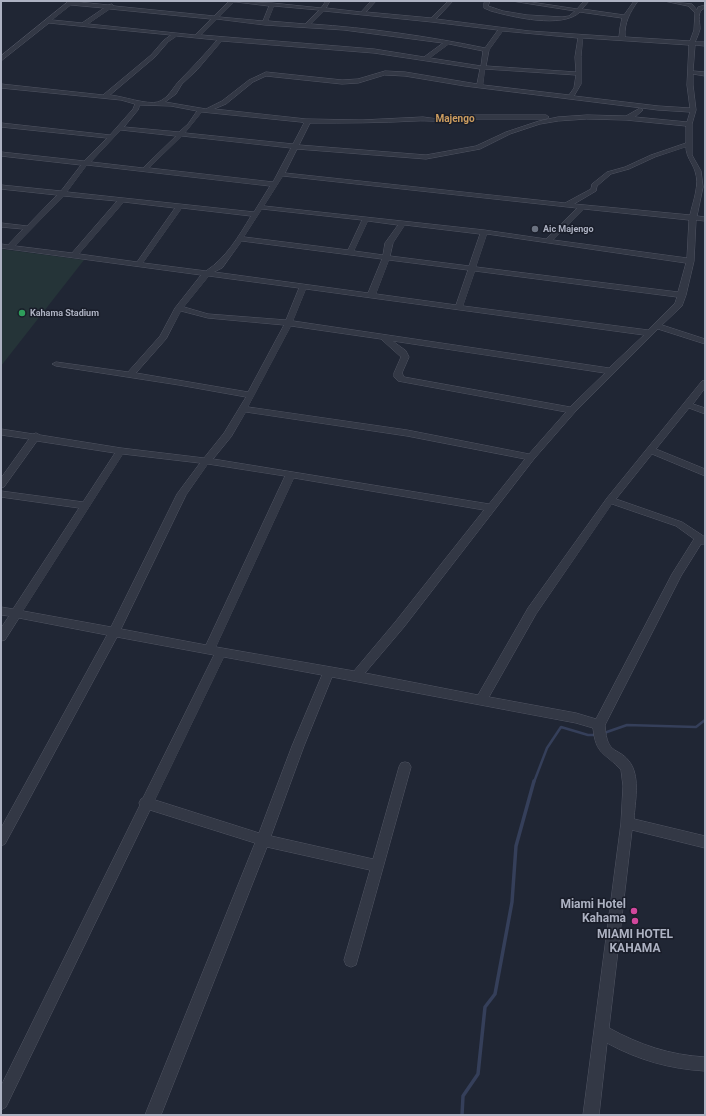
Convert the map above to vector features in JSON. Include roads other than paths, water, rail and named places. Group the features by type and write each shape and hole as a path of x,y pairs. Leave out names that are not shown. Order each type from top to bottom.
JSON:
{"street":[{"path":"84,24 117,1"},
{"path":"196,37 232,1"},
{"path":"236,1 363,12 581,37 622,38 705,44"},
{"path":"307,25 323,9 328,1"},
{"path":"363,12 374,1"},
{"path":"432,20 451,1"},
{"path":"488,1 486,3 486,7 500,12 549,18 568,18 586,1"},
{"path":"514,1 544,3 625,17"},
{"path":"622,38 621,30 625,17 636,1"},
{"path":"666,1 690,4 697,13"},
{"path":"1,59 71,2 265,23 344,28 448,42 486,50"},
{"path":"265,23 272,4"},
{"path":"356,676 428,589 531,457 572,410 679,304 690,261 693,218 700,181 698,171 689,155 689,124 693,110 690,85 692,43 696,34 697,13 700,8 705,6"},
{"path":"47,21 196,37 374,51 482,68 579,74"},
{"path":"480,85 486,50 502,29"},
{"path":"104,97 153,56 175,35"},
{"path":"571,96 577,91 579,74 578,61 581,37"},
{"path":"160,103 174,93 180,83 195,69 221,39"},
{"path":"424,60 448,42"},
{"path":"691,72 705,74"},
{"path":"209,110 221,106 238,91 258,77 266,74 342,82 358,81 382,74 395,73 632,104 693,110"},
{"path":"1,86 104,97 138,103 160,103 307,121 362,122 417,119 438,121 451,117 587,117 626,118 689,124"},
{"path":"10,247 64,192 85,164 112,137 136,109 138,103"},
{"path":"632,104 654,121"},
{"path":"144,170 190,125 201,109"},
{"path":"626,118 631,117 640,110"},
{"path":"120,128 365,154 430,157 478,148 508,133 539,123 558,119 587,117"},
{"path":"130,375 163,337 178,308 203,277 219,266 240,239 281,174 296,147 307,121"},
{"path":"1,126 112,137"},
{"path":"566,205 594,190 594,185 609,173 627,168 653,156 689,144"},
{"path":"1,162 4,155 274,184"},
{"path":"281,174 705,219"},
{"path":"1,187 46,192 64,192 255,214"},
{"path":"75,255 124,199"},
{"path":"139,264 180,206"},
{"path":"548,241 582,206"},
{"path":"259,207 484,232 690,261"},
{"path":"350,254 366,219"},
{"path":"371,296 386,258 389,243 403,223"},
{"path":"1,225 29,228"},
{"path":"459,307 484,232"},
{"path":"240,239 682,295"},
{"path":"1,246 649,333"},
{"path":"1,840 114,632 179,500 206,461 228,435 251,395 288,324 303,287"},
{"path":"178,308 208,316 251,318 610,371"},
{"path":"658,326 705,342"},
{"path":"382,337 403,353 405,357 398,373 398,377 401,379 572,410"},
{"path":"56,364 225,389 251,395"},
{"path":"480,700 532,611 610,500 628,476 651,450 669,425 705,383"},
{"path":"688,404 705,411"},
{"path":"243,409 407,433 531,457"},
{"path":"1,432 36,436 121,451 206,461 291,474 490,508"},
{"path":"1,485 36,436"},
{"path":"651,450 705,474"},
{"path":"1,637 121,451"},
{"path":"1,1102 145,803 172,754 291,474"},
{"path":"1,494 86,506"},
{"path":"591,1115 627,823 628,777 626,767 620,760 607,753 602,746 599,725 677,574 702,539 679,524 610,500"},
{"path":"1,611 356,676 576,718 599,725"},
{"path":"153,1115 298,746 329,672"},
{"path":"351,960 405,767"},
{"path":"145,803 262,840 378,866"},
{"path":"627,823 705,842"},
{"path":"601,1032 628,1048 666,1060 705,1064"}],"waterway":[{"path":"604,733 627,725 696,727 705,720"},
{"path":"534,782 547,748 561,727 588,735 598,735"},
{"path":"462,1115 463,1096 478,1074 485,1007 495,994 512,902 516,846 534,781"}],"place":[{"name":"Aic Majengo","path":"535,229"},
{"name":"Kahama Stadium","path":"22,313"},
{"name":"Miami Hotel Kahama","path":"634,911"},
{"name":"MIAMI HOTEL KAHAMA","path":"635,921"}],"district":[{"name":"Majengo","path":"455,118"}]}
